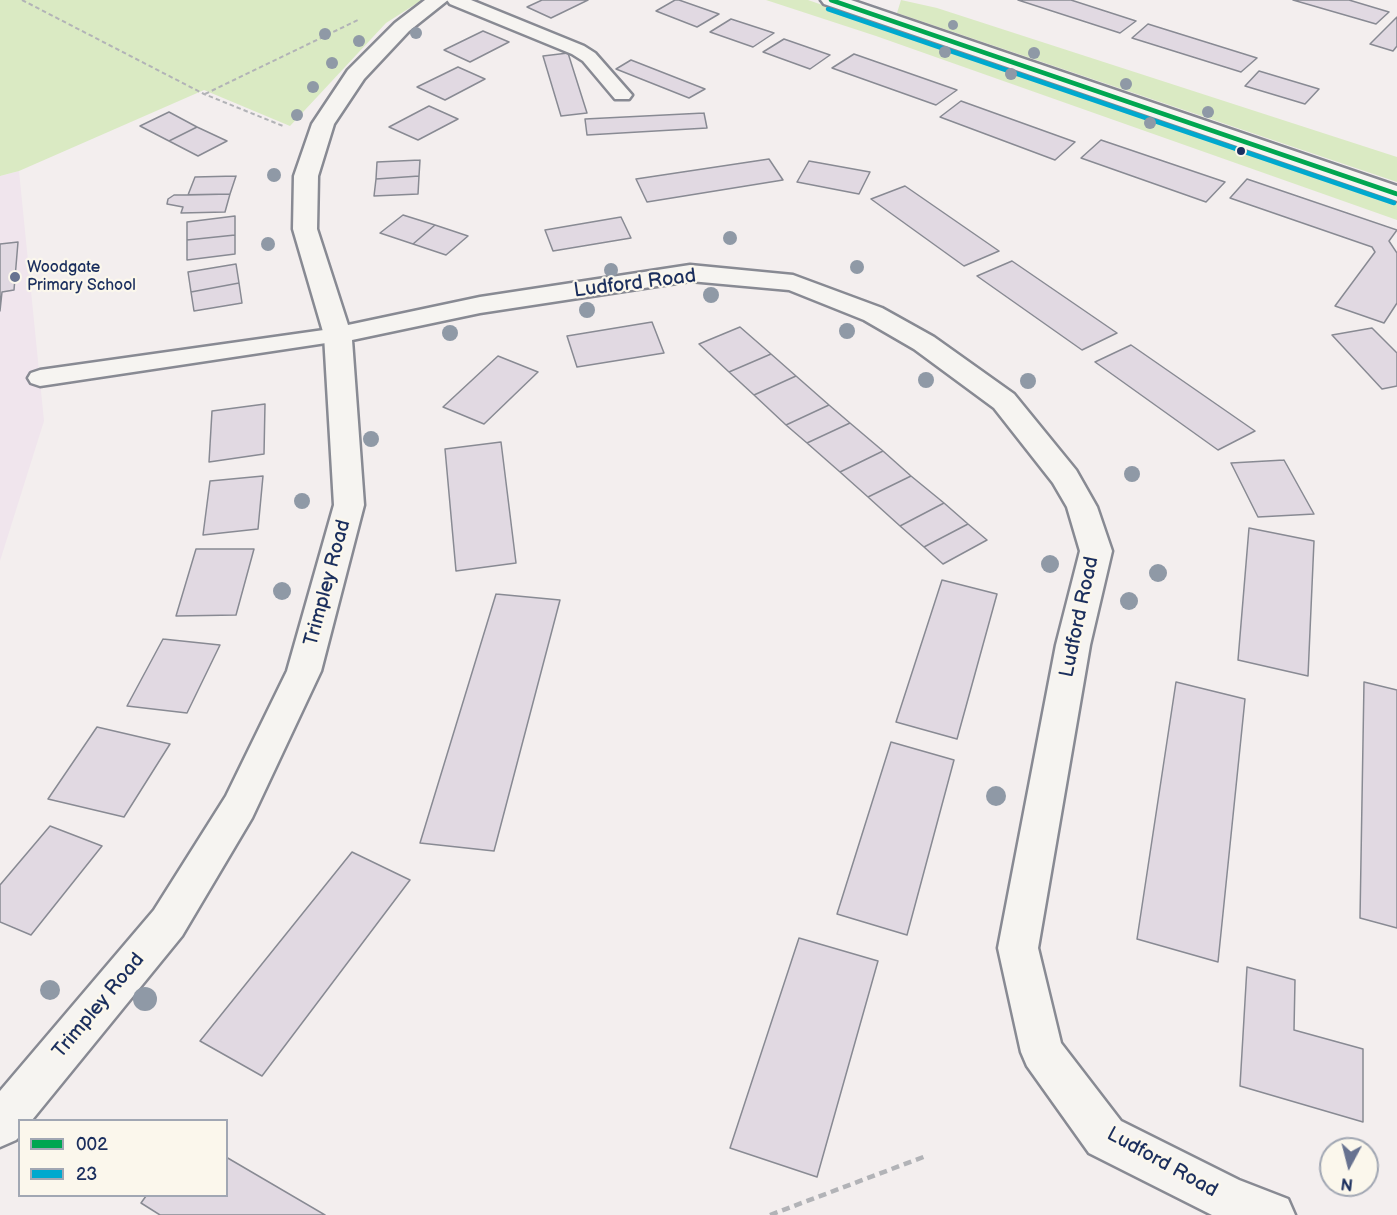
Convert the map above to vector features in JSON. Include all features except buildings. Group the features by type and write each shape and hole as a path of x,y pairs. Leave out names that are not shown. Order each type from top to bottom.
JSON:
{"street":[{"name":"Trimpley Road","path":"0,1125 168,923 239,807 304,671 349,505 338,336 306,229 306,176 323,124 356,75 402,27 438,0"},
{"path":"832,0 1397,194"},
{"name":"Ludford Road","path":"338,336 480,305 690,273 792,283 873,314 924,344 1004,401 1065,477 1082,507 1096,551 1073,645 1018,948 1042,1052 1105,1137 1230,1200 1272,1215"}],"lane":[{"path":"456,0 578,50 589,57 622,95"},
{"path":"40,378 338,336"}],"path":[{"path":"22,0 204,94 317,140"},
{"path":"204,94 362,18"},
{"path":"770,1215 926,1156"}],"shaded area":[{"name":"Woodgate Primary School","path":"19,171 44,421 0,561 0,176"}],"green space":[{"path":"0,0 422,0 386,23 290,126 204,90 19,171 0,176"},
{"path":"766,0 808,0 1397,204 1397,220 876,36"},
{"path":"901,0 937,8 1397,157 1397,182 897,13"}],"transit line":[{"name":"002","path":"831,0 1397,194"},
{"name":"23","path":"828,9 1394,203"}],"place":[{"name":"Woodgate Primary School","path":"15,277"}]}
